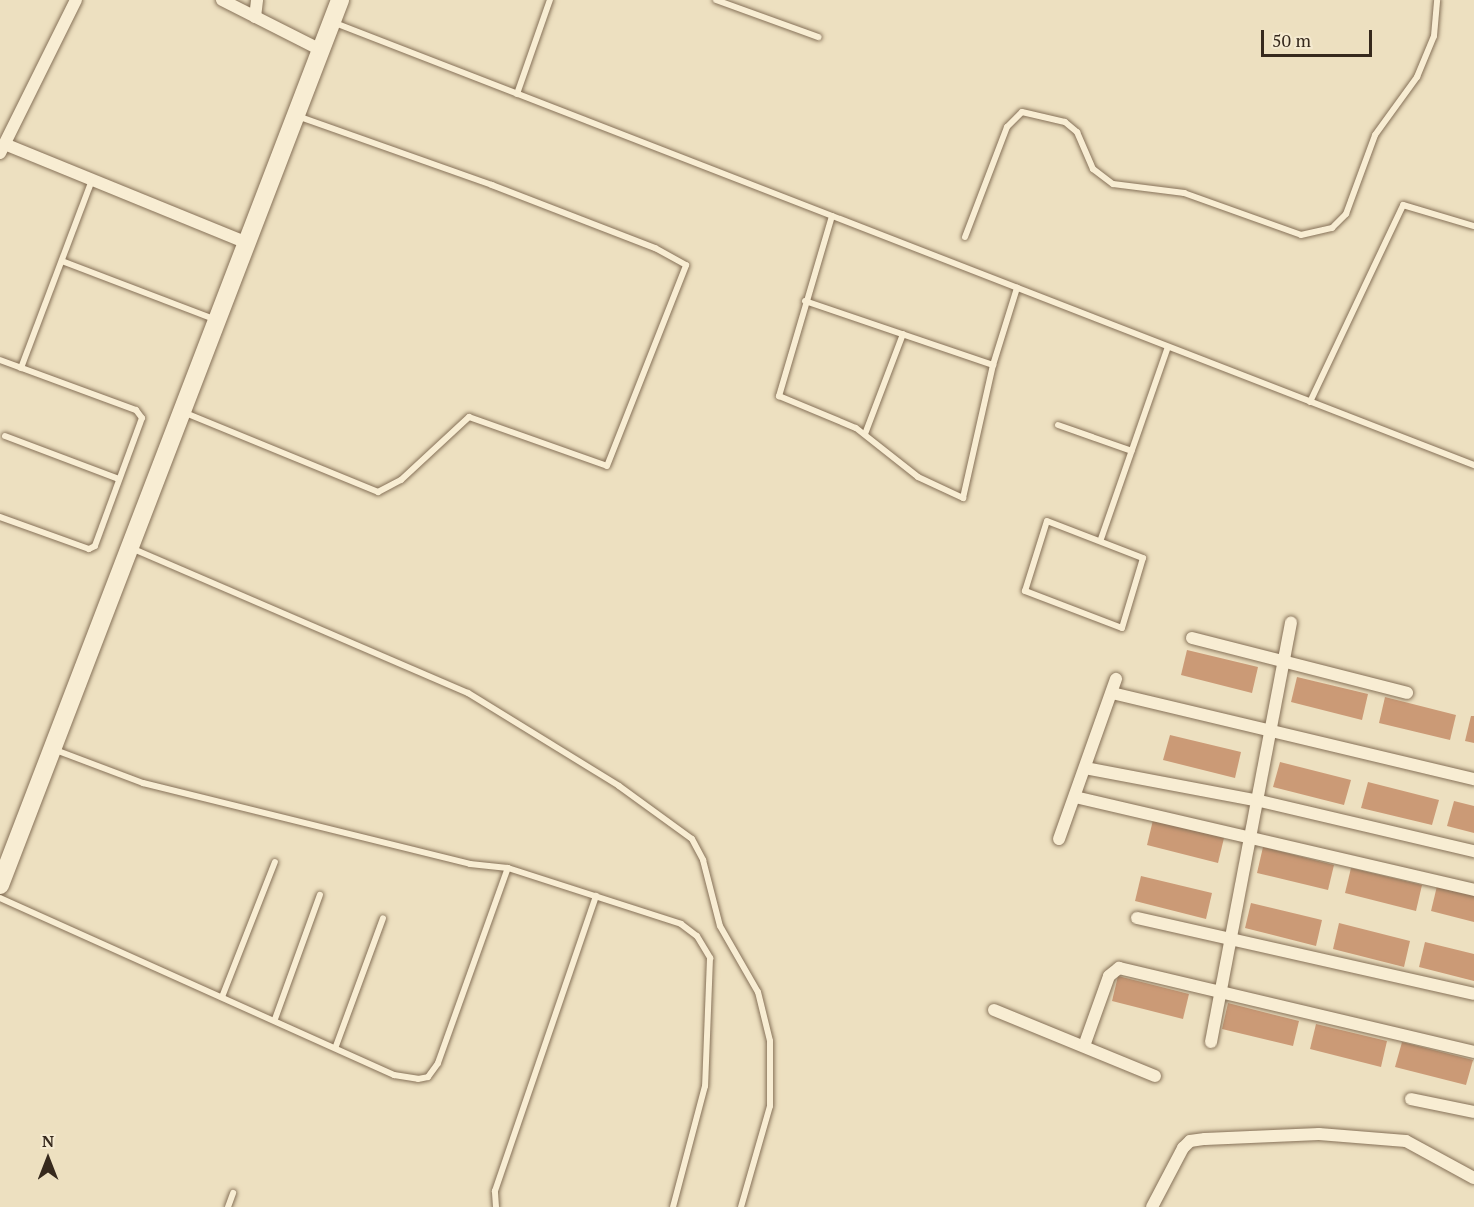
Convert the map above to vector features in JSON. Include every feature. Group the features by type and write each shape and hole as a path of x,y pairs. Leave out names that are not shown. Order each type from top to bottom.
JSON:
{"main road":[{"path":"0,885 340,0"}],"street":[{"path":"76,0 3,149 92,180 247,243"},
{"path":"222,0 321,50"},
{"path":"255,17 257,0"},
{"path":"1210,1042 1260,801 1291,623"},
{"path":"1192,638 1407,693"},
{"path":"1059,839 1116,679"},
{"path":"1112,693 1474,779"},
{"path":"1085,768 1260,801 1474,851"},
{"path":"1074,796 1474,890"},
{"path":"1137,918 1474,994"},
{"path":"1084,1046 1113,971 1220,991 1474,1053"},
{"path":"994,1010 1155,1076"},
{"path":"1411,1099 1474,1112"},
{"path":"1152,1207 1183,1148 1190,1141 1205,1139 1318,1134 1406,1141 1474,1178"}],"lane":[{"path":"517,94 550,0"},
{"path":"716,0 818,37"},
{"path":"965,237 1007,127 1022,112 1065,122 1077,132 1093,169 1113,184 1184,193 1301,235 1332,228 1346,214 1375,135 1417,77 1434,36 1437,0"},
{"path":"332,21 1474,465"},
{"path":"182,412 378,492 401,480 469,417 607,466 686,265 655,248 503,189 296,116"},
{"path":"21,368 92,180"},
{"path":"1310,402 1403,205 1474,226"},
{"path":"832,216 805,301 779,396 865,434 918,477 963,498 993,365 1017,288"},
{"path":"62,261 217,321"},
{"path":"805,301 993,365"},
{"path":"865,434 903,334"},
{"path":"1101,539 1168,347"},
{"path":"0,360 141,414 94,546 88,549 0,517"},
{"path":"1058,425 1132,451"},
{"path":"5,436 119,479"},
{"path":"1047,521 1101,539 1143,558 1122,628 1025,591 1047,521"},
{"path":"130,547 468,693 618,786 692,839 703,860 720,926 758,992 770,1041 770,1106 741,1207"},
{"path":"52,749 143,783 470,864 508,868 681,924 697,936 710,958 705,1086 673,1207"},
{"path":"222,997 275,862"},
{"path":"0,898 407,1079 433,1072 508,868"},
{"path":"275,1019 320,895"},
{"path":"496,1207 495,1191 596,896"},
{"path":"336,1046 383,918"},
{"path":"228,1207 233,1193"}],"building":[{"path":"1187,650 1258,667 1252,693 1181,675"},
{"path":"1297,677 1368,694 1362,720 1291,702"},
{"path":"1385,697 1456,715 1450,740 1379,723"},
{"path":"1471,716 1474,716 1474,743 1465,741"},
{"path":"1170,735 1241,752 1235,778 1163,760"},
{"path":"1280,762 1351,780 1344,805 1273,787"},
{"path":"1368,782 1439,800 1432,825 1361,808"},
{"path":"1454,801 1474,806 1474,833 1447,826"},
{"path":"1153,820 1224,838 1218,863 1147,845"},
{"path":"1263,847 1334,865 1328,890 1257,873"},
{"path":"1351,868 1422,885 1416,911 1345,893"},
{"path":"1141,876 1212,893 1206,919 1135,901"},
{"path":"1437,886 1474,895 1474,922 1431,911"},
{"path":"1251,903 1322,920 1316,946 1245,928"},
{"path":"1339,923 1410,941 1404,967 1333,949"},
{"path":"1425,942 1474,954 1474,981 1419,967"},
{"path":"1118,976 1189,994 1183,1019 1112,1001"},
{"path":"1228,1003 1299,1021 1293,1046 1222,1029"},
{"path":"1316,1024 1387,1041 1381,1067 1310,1049"},
{"path":"1402,1042 1473,1060 1466,1085 1395,1067"}]}
